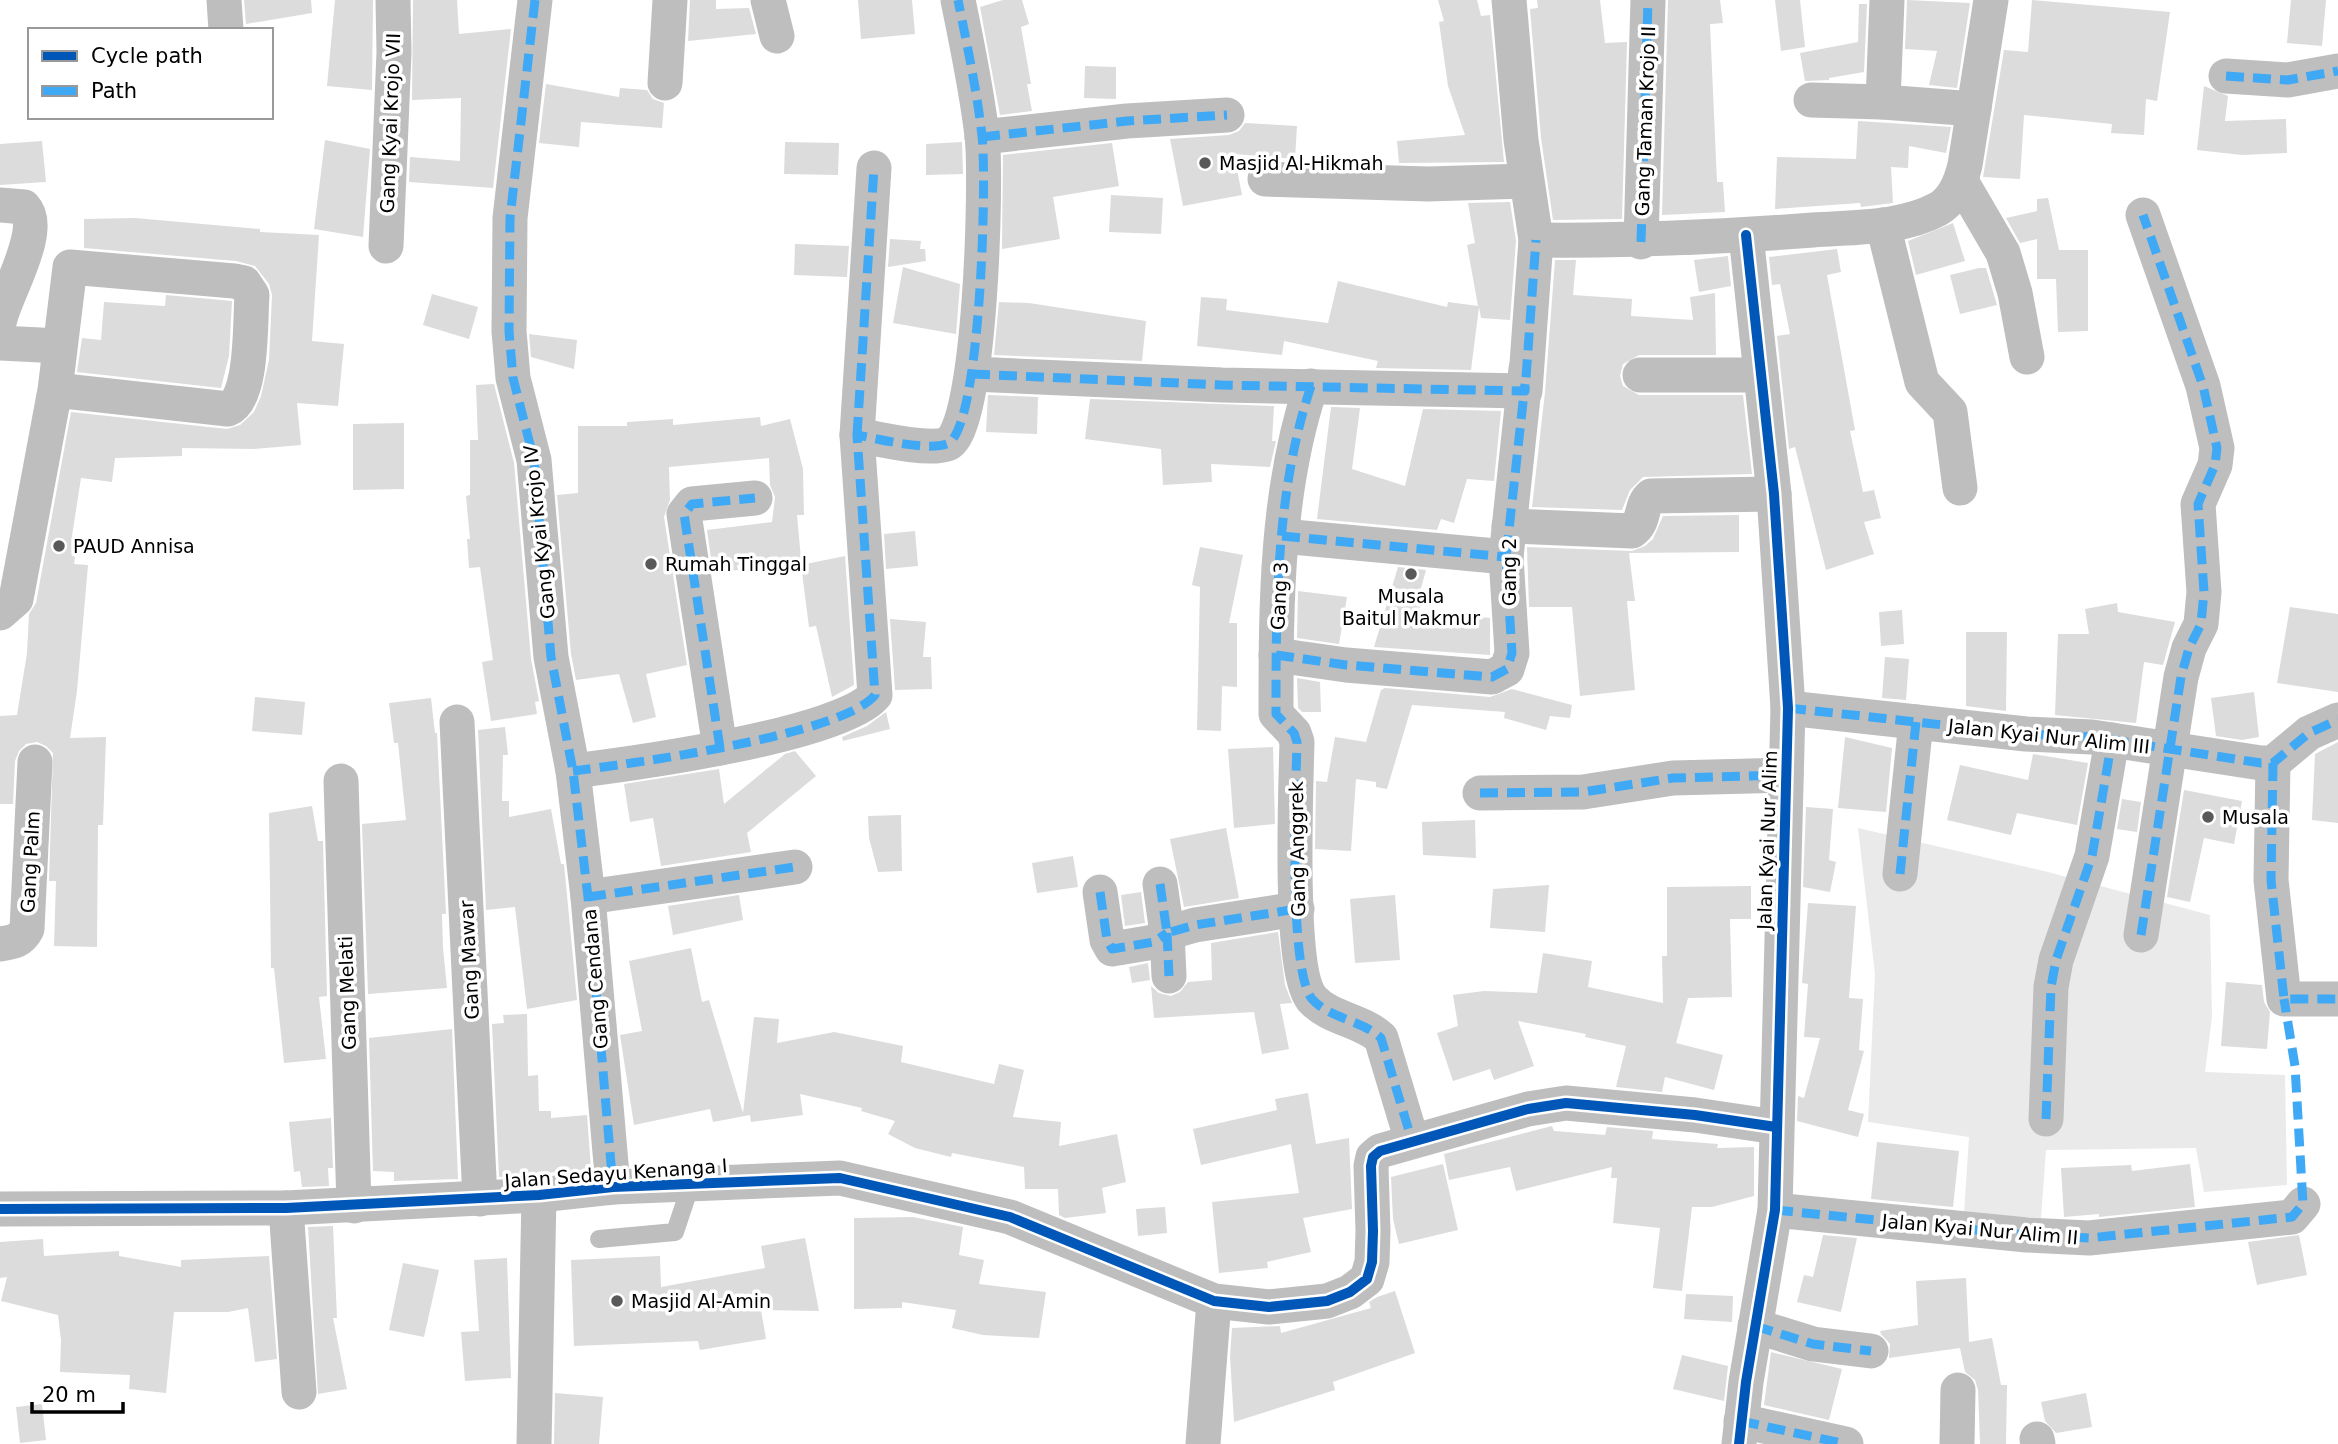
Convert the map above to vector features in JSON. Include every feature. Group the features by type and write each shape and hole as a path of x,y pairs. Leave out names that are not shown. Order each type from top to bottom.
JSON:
{"street":[{"path":"224,0 226,28"},
{"name":"Gang Kyai Krojo VII","path":"386,246 393,0"},
{"name":"Gang Kyai Krojo IV","path":"535,0 510,218 509,331 513,378 534,460 551,657 573,771"},
{"path":"665,83 670,0"},
{"path":"768,0 777,36"},
{"path":"857,435 928,445 947,444 958,433 971,374 985,230 982,137 958,0"},
{"name":"Gang 2","path":"1276,655 1359,666 1492,677 1507,669 1512,653 1508,541 1525,391 1536,240 1526,181 1509,0"},
{"name":"Gang Taman Krojo II","path":"1640,242 1648,0"},
{"path":"1882,102 1887,0"},
{"path":"1536,240 1640,242 1883,225 1938,209 1949,201 1961,181 1991,0"},
{"path":"2226,76 2288,80 2338,71"},
{"path":"1811,100 1974,109"},
{"path":"982,137 1127,121 1227,115"},
{"path":"573,771 720,748 829,720 866,706 875,695 857,435 874,168"},
{"path":"1265,178 1429,184 1526,181"},
{"path":"1961,181 2003,253 2015,293 2027,357"},
{"path":"0,205 24,206 29,219 26,255 9,289 0,319"},
{"path":"2141,935 2180,677 2189,648 2201,624 2204,592 2199,504 2215,465 2217,448 2210,412 2180,313 2143,215"},
{"path":"1883,225 1922,382 1950,412 1960,488"},
{"name":"Jalan Kyai Nur Alim","path":"1740,1433 1775,1210 1788,708 1774,494 1746,235"},
{"path":"0,613 16,599 55,390 72,266 234,281 244,283 252,295 245,391 234,407 228,409 55,390"},
{"path":"0,343 60,346"},
{"path":"971,374 1525,391"},
{"path":"1640,375 1761,375"},
{"name":"Gang 3","path":"1276,655 1282,536 1294,435 1311,386"},
{"path":"1282,536 1508,541 1632,531 1638,527 1646,500 1651,496 1774,494"},
{"path":"720,748 684,514 692,504 755,498"},
{"name":"Gang Anggrek","path":"1276,655 1276,714 1294,733 1297,741 1294,880 1303,974 1312,999 1331,1013 1370,1028 1381,1038 1412,1140"},
{"name":"Jalan Kyai Nur Alim III","path":"1788,708 2112,740 2247,763 2273,763"},
{"path":"2338,720 2309,733 2273,763 2271,880 2284,999 2338,999"},
{"name":"Gang Mawar","path":"457,722 480,1199"},
{"path":"1900,874 1916,722"},
{"path":"2046,1119 2051,987 2056,960 2092,856 2112,740"},
{"name":"Gang Palm","path":"0,944 15,942 23,937 27,929 35,762"},
{"name":"Gang Cendana","path":"573,771 588,897 613,1187"},
{"path":"1480,793 1583,792 1673,778 1786,775"},
{"name":"Gang Melati","path":"341,781 354,1206"},
{"path":"588,897 795,867"},
{"path":"1160,884 1167,933 1169,976"},
{"path":"1100,891 1107,940 1112,950 1154,942 1167,933 1195,925 1297,909"},
{"path":"1203,1444 1214,1301 1269,1307 1295,1306 1327,1301 1350,1292 1367,1279 1372,1262 1371,1166 1373,1157 1380,1151 1528,1109 1566,1103 1695,1115 1776,1127"},
{"name":"Jalan Sedayu Kenanga I","path":"0,1209 354,1206 539,1195 613,1187 840,1178 1010,1217 1214,1301"},
{"path":"534,1444 539,1195"},
{"name":"Jalan Kyai Nur Alim II","path":"1775,1210 2027,1235 2089,1238 2292,1217 2303,1204"},
{"path":"286,1208 299,1392"},
{"path":"1755,1326 1813,1344 1871,1351"},
{"path":"1957,1444 1958,1390"},
{"path":"1740,1433 1846,1444"}],"lane":[{"path":"598,1239 675,1232 691,1184"}],"shaded area":[{"path":"1858,828 2044,871 2210,915 2212,1017 2205,1072 2285,1075 2287,1185 2204,1192 2196,1148 2046,1150 2041,1218 1964,1214 1969,1137 1868,1122 1875,974"}],"building":[{"path":"244,0 311,0 312,13 246,24"},
{"path":"335,0 373,0 372,90 327,86"},
{"path":"413,0 457,0 459,34 511,29 493,188 409,182 410,157 460,161 461,98 412,100"},
{"path":"690,0 716,0 716,9 749,8 756,34 688,41"},
{"path":"858,0 912,0 915,34 861,39"},
{"path":"1003,0 1022,0 1029,24 1021,27 1031,84 1027,84 1032,111 1000,115 980,7"},
{"path":"1438,0 1477,0 1481,16 1490,15 1504,162 1399,163 1397,141 1465,135 1448,86 1439,22 1444,21"},
{"path":"1537,0 1600,0 1605,43 1627,42 1622,219 1553,220 1541,138 1530,9 1538,8"},
{"path":"1668,0 1720,0 1723,23 1710,24 1717,182 1723,182 1725,212 1662,215"},
{"path":"1775,0 1800,0 1805,47 1781,51"},
{"path":"1907,0 1970,3 1957,88 1929,85 1937,51 1905,49"},
{"path":"2032,0 2170,12 2157,101 2146,99 2144,135 2111,133 2112,124 2024,115 2020,179 1983,177 2004,50 2028,52"},
{"path":"2291,0 2326,0 2322,46 2287,43"},
{"path":"1859,4 1867,4 1864,72 1829,80 1805,81 1800,53 1858,42"},
{"path":"1085,66 1116,67 1116,99 1084,98"},
{"path":"546,84 619,97 620,88 647,90 653,99 664,103 662,128 581,122 579,147 539,143"},
{"path":"2204,86 2228,96 2225,121 2286,119 2287,153 2242,155 2197,150"},
{"path":"1858,121 1951,127 1946,153 1909,146 1908,168 1891,167 1893,203 1861,207 1860,203 1775,209 1777,157 1856,159"},
{"name":"Masjid Al-Hikmah","path":"1245,123 1297,126 1295,159 1234,154 1242,195 1183,206 1170,139 1229,135 1239,131"},
{"path":"325,140 370,149 363,237 314,229"},
{"path":"42,141 46,182 0,185 0,144"},
{"path":"785,142 839,143 838,175 784,174"},
{"path":"962,142 963,174 926,175 926,144"},
{"path":"1112,143 1119,186 1053,197 1060,239 1002,249 1003,155"},
{"path":"1111,195 1163,198 1161,234 1109,232"},
{"path":"2048,198 2059,250 2088,250 2088,331 2058,332 2056,279 2037,279 2037,239 2020,243 2006,218 2037,211 2037,199"},
{"path":"1510,202 1516,241 1510,320 1481,318 1479,307 1471,370 1376,368 1378,361 1284,341 1282,355 1197,346 1201,297 1227,299 1226,310 1328,323 1338,281 1447,307 1448,302 1478,306 1467,245 1475,243 1468,203"},
{"path":"135,218 260,229 260,232 319,235 312,341 344,344 338,406 297,403 301,445 254,449 182,448 182,456 115,458 112,482 81,478 72,536 78,537 74,564 88,565 70,738 106,737 103,825 98,825 97,947 54,946 56,881 49,881 53,753 37,742 26,744 15,761 13,804 0,804 0,716 17,715 27,653 29,614 36,603 71,412 227,429 240,425 254,412 261,396 269,360 272,295 269,284 255,266 236,261 84,248 84,219"},
{"path":"1953,223 1965,261 1916,275 1908,241"},
{"path":"890,239 921,241 920,249 925,249 926,261 888,267"},
{"path":"795,244 849,246 847,277 794,275"},
{"path":"1837,249 1841,272 1827,275 1855,430 1850,431 1863,492 1874,490 1881,518 1864,522 1874,554 1826,570 1795,447 1789,449 1777,336 1790,334 1780,284 1772,285 1769,257"},
{"path":"1728,256 1731,286 1699,292 1694,260"},
{"path":"1555,260 1576,260 1573,295 1632,299 1631,316 1693,320 1690,297 1715,293 1716,355 1639,355 1623,364 1620,376 1623,386 1639,395 1743,395 1752,474 1643,477 1630,490 1622,510 1532,507 1545,392"},
{"path":"903,267 960,284 956,334 893,323"},
{"path":"1986,268 1997,305 1960,314 1950,275"},
{"path":"432,294 478,307 469,339 423,325"},
{"path":"166,295 232,301 229,356 221,388 77,372 82,338 101,340 104,302 165,306"},
{"path":"999,302 1029,303 1146,321 1142,361 994,355"},
{"path":"529,334 577,340 574,369 531,357"},
{"path":"494,384 514,463 531,659 539,701 535,702 537,714 491,721 482,662 493,660 480,567 469,568 467,539 470,539 466,496 470,495 470,440 478,440 476,385"},
{"path":"988,395 1038,397 1037,434 986,432"},
{"path":"1090,399 1274,406 1272,441 1276,441 1270,467 1211,464 1212,482 1163,485 1161,449 1085,439"},
{"path":"1331,407 1360,408 1352,469 1405,486 1423,409 1501,411 1494,481 1467,479 1454,523 1441,519 1437,530 1317,519"},
{"path":"760,417 761,426 790,419 803,469 804,515 797,515 801,559 737,565 738,570 713,573 707,530 772,522 775,497 770,485 769,458 669,467 670,500 664,517 687,665 646,674 656,717 633,723 619,674 576,680 571,654 557,495 578,493 578,426 627,426 627,422 673,419 673,425"},
{"path":"404,423 404,489 353,490 353,424"},
{"path":"1739,515 1739,552 1629,553 1635,601 1627,601 1635,690 1580,696 1572,607 1529,607 1527,547 1632,551 1645,546 1653,539 1663,516"},
{"path":"915,531 918,566 886,569 884,534"},
{"path":"1200,547 1243,555 1229,623 1237,623 1237,687 1222,686 1221,731 1197,730 1200,587 1192,585"},
{"path":"845,556 854,685 832,697 816,626 809,627 801,565"},
{"path":"1398,567 1426,570 1416,606 1420,607 1419,611 1490,618 1490,655 1374,647"},
{"path":"1298,591 1347,597 1339,644 1297,638"},
{"path":"2117,603 2118,612 2175,622 2163,665 2144,662 2136,723 2055,715 2058,634 2089,634 2085,609"},
{"path":"2290,607 2338,614 2338,692 2277,683"},
{"path":"1902,610 1904,644 1881,646 1879,612"},
{"path":"890,619 926,622 923,657 931,657 932,689 895,690"},
{"path":"1966,632 2007,632 2006,711 1966,706"},
{"path":"1885,657 1909,659 1906,700 1882,698"},
{"path":"1297,678 1320,682 1321,712 1302,712 1298,708"},
{"path":"1385,688 1490,697 1512,689 1572,705 1570,718 1550,716 1546,730 1504,718 1505,712 1412,705 1387,789 1376,787 1376,782 1356,779 1351,851 1315,849 1316,781 1327,782 1335,737 1366,742 1381,690"},
{"path":"2254,692 2259,737 2242,740 2216,736 2211,698"},
{"path":"255,697 305,702 302,735 252,731"},
{"path":"431,698 437,733 446,914 442,914 443,948 447,988 368,994 362,824 406,820 398,743 394,743 389,703"},
{"path":"886,712 890,729 843,741 842,737 867,726"},
{"path":"505,727 508,755 503,755 502,801 509,801 509,817 551,809 561,864 564,864 577,1000 527,1009 515,907 486,910 478,730"},
{"path":"1845,737 1892,748 1886,812 1838,808"},
{"path":"2338,742 2338,823 2312,820 2315,754"},
{"path":"1273,747 1275,824 1234,828 1228,749"},
{"path":"795,751 816,776 747,833 751,852 661,866 653,818 630,822 624,784 719,769 724,804 785,754"},
{"path":"2033,754 2088,763 2077,825 2017,813 2011,835 1947,820 1960,765 2028,780"},
{"name":"Musala","path":"2184,790 2242,801 2234,844 2204,838 2190,902 2167,897"},
{"path":"2122,799 2141,802 2137,832 2117,829"},
{"path":"312,806 318,841 323,841 327,996 319,997 326,1059 284,1063 274,968 271,968 269,813"},
{"path":"1806,807 1833,809 1829,860 1836,862 1830,892 1803,887"},
{"path":"901,815 902,871 878,872 869,838 868,816"},
{"path":"1475,820 1476,858 1423,855 1422,822"},
{"path":"1226,828 1239,898 1184,907 1170,839"},
{"path":"1073,856 1078,887 1037,893 1032,863"},
{"path":"1549,885 1545,932 1490,928 1493,889"},
{"path":"1751,886 1751,919 1730,919 1732,997 1688,998 1676,1043 1723,1055 1714,1090 1665,1077 1662,1092 1616,1087 1626,1046 1585,1037 1586,1034 1518,1021 1534,1066 1494,1080 1490,1069 1453,1081 1437,1033 1458,1026 1453,995 1484,991 1537,993 1543,953 1592,961 1588,987 1663,1003 1662,956 1667,956 1667,887"},
{"path":"1141,892 1145,923 1125,926 1121,895"},
{"path":"739,895 743,920 673,935 668,906"},
{"path":"1395,895 1400,960 1355,963 1350,899"},
{"path":"1808,903 1856,906 1849,998 1863,999 1859,1050 1864,1051 1848,1110 1864,1114 1858,1137 1797,1121 1798,1096 1804,1098 1820,1038 1804,1037 1808,984 1802,983"},
{"path":"1278,932 1285,985 1292,1003 1280,1004 1289,1049 1262,1054 1254,1012 1154,1018 1151,986 1159,993 1171,996 1180,992 1188,982 1212,980 1211,943"},
{"path":"691,948 702,1002 709,1000 743,1113 754,1017 779,1019 777,1043 834,1032 903,1046 901,1062 994,1084 999,1064 1024,1070 1013,1117 1061,1122 1059,1146 1117,1134 1126,1182 1102,1188 1106,1213 1065,1218 1059,1215 1058,1189 1025,1189 1024,1167 952,1153 951,1157 915,1148 888,1134 895,1121 861,1111 862,1108 800,1094 803,1115 751,1122 750,1115 713,1122 710,1109 634,1125 620,1035 642,1031 629,961"},
{"path":"1148,963 1150,980 1132,983 1129,967"},
{"path":"2226,982 2262,985 2264,1002 2270,1012 2267,1049 2221,1046"},
{"path":"527,1014 528,1076 538,1075 539,1111 551,1111 551,1118 587,1115 591,1169 499,1177 492,1024 504,1023 503,1015"},
{"path":"452,1029 458,1179 394,1181 394,1172 373,1171 369,1038"},
{"path":"1308,1093 1316,1144 1349,1138 1352,1209 1303,1218 1311,1252 1267,1262 1268,1268 1219,1273 1212,1202 1299,1193 1291,1144 1201,1165 1193,1129 1277,1110 1275,1099"},
{"path":"331,1118 333,1168 328,1168 329,1186 302,1187 300,1171 294,1172 289,1122"},
{"path":"1552,1126 1554,1131 1605,1135 1607,1127 1653,1131 1652,1139 1718,1144 1717,1148 1754,1147 1754,1196 1712,1207 1692,1207 1682,1291 1653,1288 1660,1228 1613,1223 1617,1178 1611,1178 1612,1167 1516,1191 1510,1167 1449,1180 1444,1154"},
{"path":"1877,1142 1959,1151 1953,1207 1871,1199"},
{"path":"1443,1164 1458,1230 1399,1244 1393,1219 1391,1177"},
{"path":"2190,1164 2195,1207 2099,1217 2099,1214 2064,1217 2061,1168 2131,1165 2132,1171"},
{"path":"1165,1207 1167,1233 1138,1236 1136,1209"},
{"path":"913,1217 963,1227 959,1255 984,1260 979,1284 1046,1292 1039,1338 983,1335 952,1328 956,1310 902,1302 902,1308 854,1309 854,1218"},
{"path":"333,1226 337,1318 333,1318 347,1389 318,1394 308,1227"},
{"path":"1823,1235 1857,1238 1841,1312 1797,1302 1804,1275 1813,1277"},
{"path":"2299,1235 2307,1275 2257,1285 2248,1242"},
{"path":"805,1238 819,1311 761,1310 766,1339 700,1350 698,1341 574,1346 571,1260 660,1256 661,1287 765,1268 761,1246"},
{"path":"43,1239 44,1256 119,1251 119,1256 181,1267 181,1260 269,1256 277,1359 255,1362 248,1308 228,1312 174,1312 166,1393 129,1389 130,1375 60,1372 61,1340 58,1315 1,1301 7,1277 0,1278 0,1242"},
{"path":"507,1258 511,1378 465,1381 461,1332 479,1331 474,1260"},
{"path":"403,1263 439,1270 424,1337 389,1330"},
{"path":"1966,1278 1969,1342 1992,1338 2001,1385 2007,1385 2006,1444 1980,1444 1978,1390 1975,1380 1965,1372 1960,1348 1889,1358 1890,1344 1880,1331 1918,1325 1916,1281"},
{"path":"1395,1291 1415,1353 1333,1382 1335,1390 1234,1422 1230,1357 1232,1328 1280,1326 1281,1333 1371,1308 1369,1302"},
{"path":"1686,1294 1733,1296 1732,1322 1684,1319"},
{"path":"1771,1352 1842,1369 1829,1420 1764,1405"},
{"path":"1682,1355 1728,1366 1724,1401 1673,1389"},
{"path":"555,1393 603,1397 599,1444 554,1444"},
{"path":"2086,1393 2092,1427 2056,1433 2045,1421 2041,1402"},
{"path":"42,1404 46,1440 20,1443 16,1407"}],"marked path":[{"path":"535,0 510,218 509,331 513,378 534,460 551,657 573,771 588,897 613,1187"},
{"path":"573,771 640,762 780,735 822,723 855,709 875,695 857,435 915,445 947,444 958,429 968,396 974,352 982,248 982,136 958,0"},
{"path":"1641,242 1648,0"},
{"path":"2226,76 2288,80 2338,71"},
{"path":"982,137 1127,121 1227,115"},
{"path":"857,435 874,168"},
{"path":"2141,935 2181,677 2189,648 2201,624 2204,592 2198,504 2215,465 2217,448 2203,386 2143,215"},
{"path":"972,374 1222,385 1525,391 1536,240"},
{"path":"1276,655 1346,665 1492,677 1507,669 1512,653 1506,557 1525,384"},
{"path":"1311,386 1299,426 1285,507 1280,548 1277,631 1276,714 1294,733 1297,742 1295,876 1299,953 1304,981 1312,999 1319,1006 1365,1027 1381,1038 1412,1141"},
{"path":"720,748 684,514 692,504 755,498"},
{"path":"1282,536 1506,557"},
{"path":"1788,708 2026,734 2092,737 2261,763 2273,763 2309,733 2338,720"},
{"path":"1900,874 1916,722"},
{"path":"2046,1119 2051,987 2056,960 2092,856 2112,740"},
{"path":"2273,763 2271,880 2284,999 2338,999"},
{"path":"1480,793 1583,792 1673,778 1786,775"},
{"path":"588,897 795,867"},
{"path":"1160,884 1167,933 1195,925 1297,909"},
{"path":"1100,892 1107,940 1112,949 1154,942 1167,933"},
{"path":"1167,933 1169,976"},
{"path":"1775,1210 2027,1235 2089,1238 2292,1217 2303,1204 2295,1066 2284,999"},
{"path":"1755,1326 1813,1344 1871,1351"},
{"path":"1741,1421 1846,1444"}],"cycle path":[{"path":"1739,1444 1746,1382 1775,1210 1788,708 1774,494 1746,235"},
{"path":"0,1209 286,1208 539,1195 613,1187 840,1178 1010,1217 1214,1301 1269,1307 1327,1301 1350,1292 1367,1279 1372,1262 1371,1166 1373,1157 1380,1151 1528,1109 1566,1103 1695,1115 1776,1127"}],"place":[{"name":"Masjid Al-Hikmah","path":"1205,163"},
{"name":"PAUD Annisa","path":"59,546"},
{"name":"Rumah Tinggal","path":"651,564"},
{"name":"Musala Baitul Makmur","path":"1411,574"},
{"name":"Musala","path":"2208,817"},
{"name":"Masjid Al-Amin","path":"617,1301"}]}
